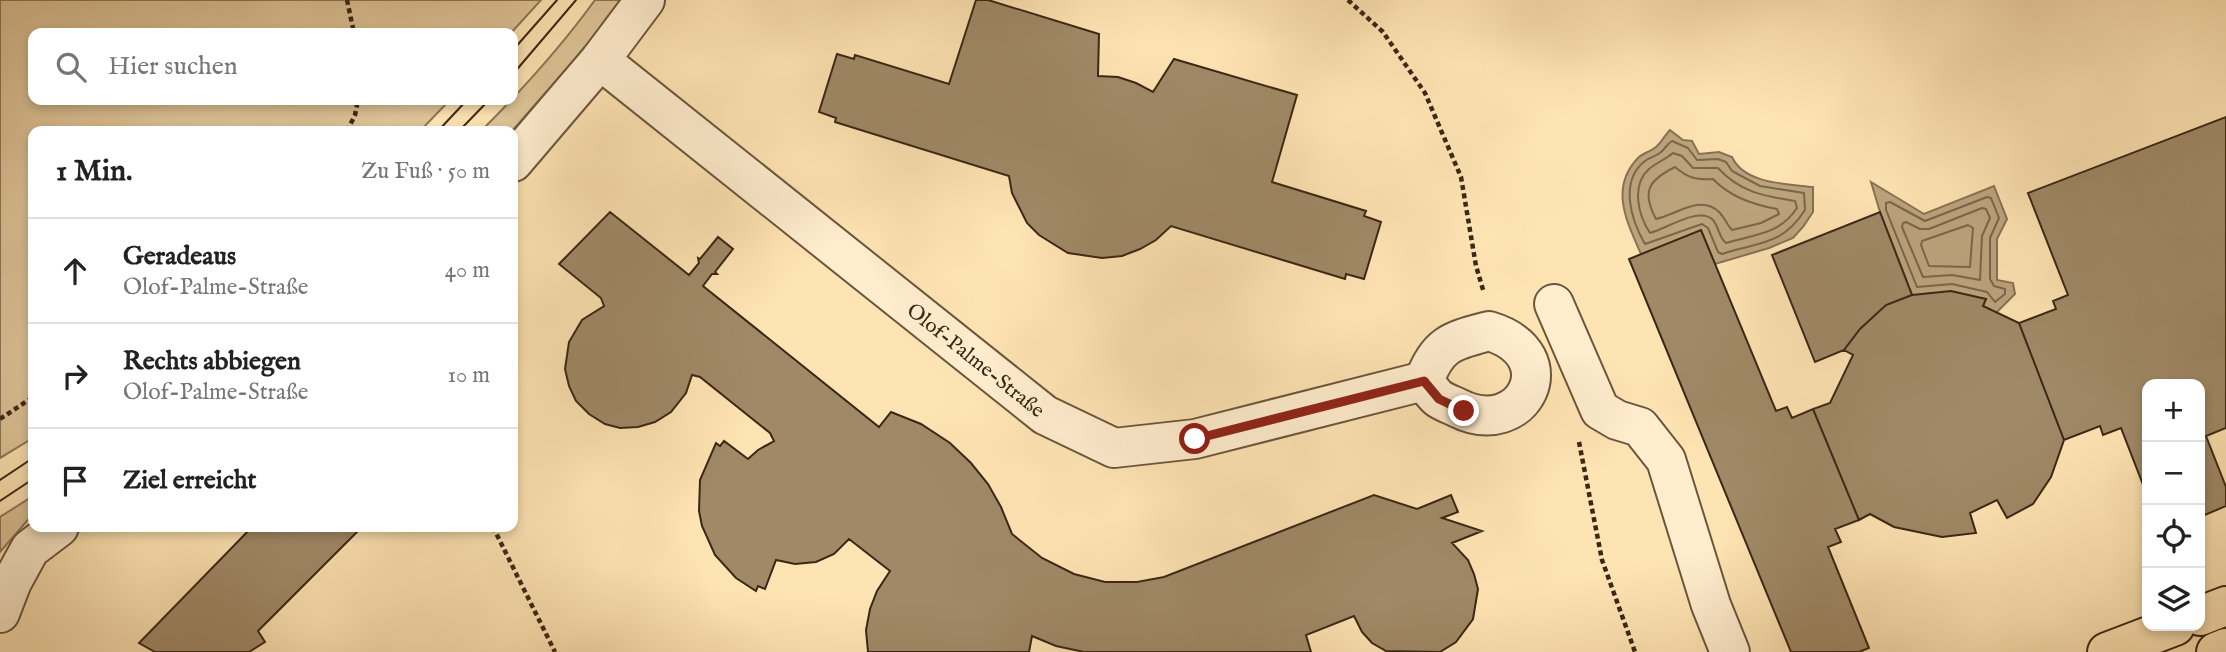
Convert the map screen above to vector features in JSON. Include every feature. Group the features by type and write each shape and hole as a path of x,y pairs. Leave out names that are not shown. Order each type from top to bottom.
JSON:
{"main road":[{"path":"2205,614 2226,606"},
{"path":"2107,652 2162,631"},
{"path":"2216,652 2226,648"}],"street":[{"path":"518,156 600,60 646,0"},
{"name":"Olof-Palme-Straße","path":"600,60 1045,415 1114,448 1195,439 1424,381"},
{"path":"1553,303 1600,410 1617,420 1640,427 1666,460 1711,605 1730,652"},
{"path":"0,612 30,549 52,532"}],"path":[{"path":"347,0 353,28"},
{"path":"1348,0 1383,33 1425,93 1461,177 1476,266 1488,303"},
{"path":"350,126 357,105"},
{"path":"0,419 28,400"},
{"path":"1578,437 1602,560 1635,652"},
{"path":"495,532 555,652"}],"shaded area":[{"path":"0,0 541,0 516,28 28,28 28,105 445,105 425,126 28,126 28,441 0,458"},
{"path":"595,0 622,0 591,41 516,126 486,126 506,105 518,105 518,92"},
{"path":"28,499 28,520 0,552 0,517"}],"water":[{"path":"1670,130 1683,140 1692,141 1699,154 1719,152 1732,157 1746,173 1756,178 1813,187 1813,212 1793,238 1715,264 1641,254 1623,205 1624,181 1638,158 1656,147"},
{"path":"1871,182 1924,214 1994,186 2007,219 1997,239 1997,280 2013,283 2015,294 1996,313 1983,306 1986,299 1912,295"}],"building":[{"path":"976,0 988,0 1099,34 1098,76 1118,77 1153,92 1174,59 1297,95 1272,182 1366,211 1364,216 1381,222 1364,279 1346,274 1345,279 1171,226 1156,240 1122,256 1102,258 1068,253 1039,235 1027,223 1012,193 1009,176 835,122 836,118 819,112 837,54 854,59 855,55 949,84"},
{"path":"2226,117 2226,428 2206,436 2226,487 2226,506 2205,515 2205,379 2142,379 2142,482 2121,428 2103,435 2100,426 2064,440 2019,323 2056,309 2053,301 2068,295 2028,193"},
{"path":"610,212 689,275 699,263 698,258 700,259 718,237 733,249 715,272 717,274 712,274 703,286 879,427 891,412 921,424 950,443 988,484 1012,534 1042,558 1074,574 1105,582 1137,582 1164,577 1374,495 1417,509 1451,495 1458,512 1442,518 1482,531 1452,543 1468,560 1474,574 1478,589 1473,619 1456,642 1440,652 1386,651 1372,643 1362,632 1354,616 1306,635 1311,652 1084,652 1056,646 1032,636 1029,652 868,652 866,630 870,609 877,591 890,571 849,539 834,554 816,562 795,564 776,560 765,589 758,586 756,591 736,578 715,555 702,526 699,511 700,480 716,443 720,446 724,441 748,459 774,441 770,433 700,377 692,375 686,393 671,412 655,422 638,427 620,428 605,424 589,414 576,401 565,369 569,342 582,320 604,306 601,298 559,264"},
{"path":"1880,212 1912,295 1886,305 1860,329 1844,350 1815,362 1772,255"},
{"path":"1701,230 1776,411 1787,407 1792,418 1813,409 1859,520 1835,529 1841,542 1828,547 1869,648 1859,652 1791,652 1629,259"},
{"path":"1951,291 1986,299 1983,306 2019,323 2064,440 2051,477 2033,504 2007,518 1997,500 1970,513 1976,533 1942,537 1894,527 1870,514 1859,520 1813,409 1830,403 1853,355 1844,350 1860,329 1886,305 1912,295"},
{"path":"247,532 357,532 258,631 265,642 249,652 155,652 139,643"}],"tram line":[{"path":"518,44 557,0"},
{"path":"518,68 576,0"},
{"path":"443,126 462,105"},
{"path":"464,126 484,105"},
{"path":"0,480 28,461"},
{"path":"0,501 28,482"}],"route":[{"path":"1195,439 1424,381 1439,399 1464,411"}]}
